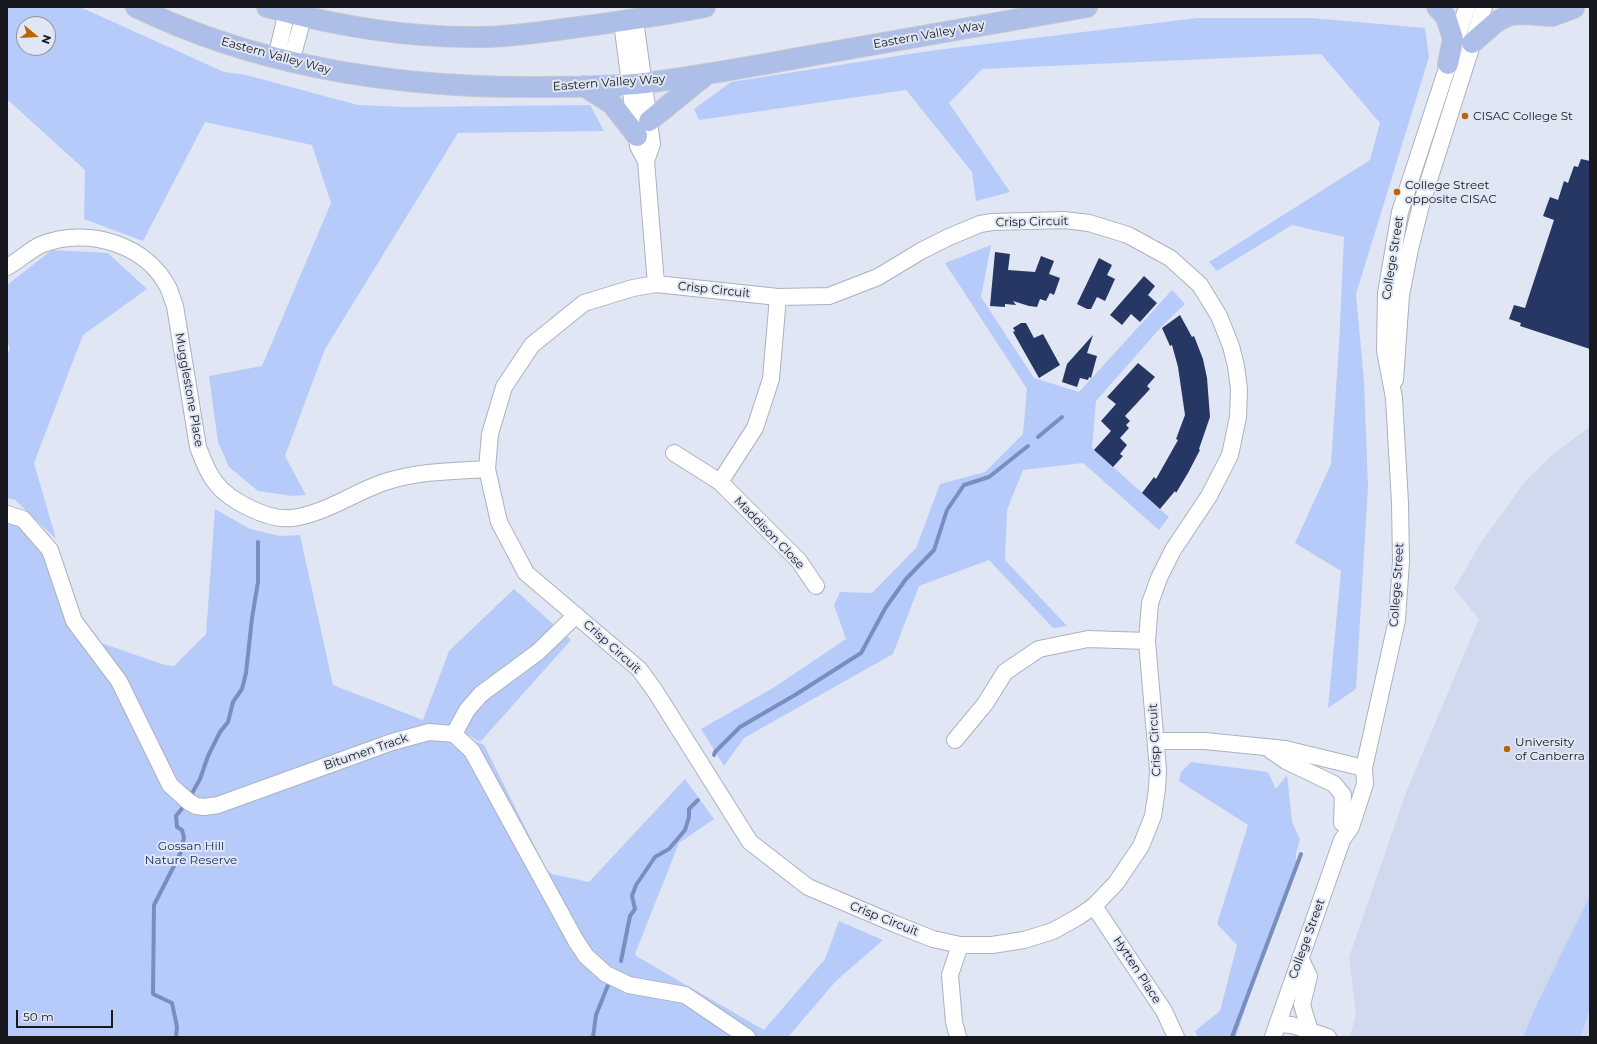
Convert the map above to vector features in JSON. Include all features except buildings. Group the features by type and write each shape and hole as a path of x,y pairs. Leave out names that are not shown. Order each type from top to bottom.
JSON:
{"main road":[{"name":"Eastern Valley Way","path":"136,7 189,30 233,46 284,60 371,78 440,85 499,88 637,83 707,74 1087,7"},
{"path":"267,7 296,11 334,23 408,34 479,37 514,36 629,21 705,7"},
{"path":"1437,7 1446,17 1453,39 1448,64"},
{"path":"1472,43 1496,22 1509,15 1523,14 1552,16 1575,9"},
{"path":"584,86 612,104 643,128 707,74"}],"street":[{"name":"College Street","path":"1275,1030 1342,840 1352,827 1365,784 1364,768 1397,613 1401,561 1400,503 1394,398 1385,351 1386,292 1400,212 1467,7"},
{"name":"College Street","path":"1394,398 1399,350 1401,295 1404,271 1421,206 1484,7"},
{"path":"284,60 296,11"},
{"path":"629,21 643,128 638,146 646,161 656,284"},
{"name":"Crisp Circuit","path":"1064,220 1093,224 1128,236 1170,258 1200,285 1220,316 1231,346 1237,374 1238,417 1230,455 1209,496 1173,550 1159,578 1150,603 1147,641 1158,776 1153,816 1141,846 1116,883 1094,906 1053,931 1024,940 992,945 960,945 910,930 808,887 750,842 655,691 639,669 526,573 499,522 487,469 490,434 504,387 532,345 584,303 633,288 656,284 778,297 829,296 878,277 921,251 980,224 992,222 1064,220"},
{"name":"Mugglestone Place","path":"7,268 42,244 78,237 103,240 122,245 151,266 168,288 175,306 198,447 203,461 216,484 233,499 250,510 282,518 292,518 319,512 388,481 427,472 487,469"},
{"path":"720,482 755,428 771,379 778,297"},
{"name":"Maddison Close","path":"674,453 720,482 799,561 816,586"},
{"name":"Bitumen Track","path":"7,514 23,519 50,550 74,621 119,681 170,785 189,802 204,807 218,805 392,742 430,732 454,734"},
{"path":"576,615 538,652 481,694 467,710 454,734 472,751 576,941 586,956 606,974 630,985 685,995 747,1037"},
{"path":"955,740 985,704 1005,672 1039,649 1088,639 1147,641"},
{"path":"1156,741 1205,741 1285,750 1364,768"},
{"path":"1267,748 1286,761 1334,784 1342,795 1342,823"},
{"name":"College Street","path":"1342,840 1342,823 1355,781 1364,768"},
{"name":"Hytten Place","path":"1094,906 1164,1011 1176,1037"},
{"path":"958,1037 954,1022 950,975 960,945"},
{"path":"1300,958 1309,976 1302,1005 1303,1034"},
{"path":"1275,1030 1292,1025 1303,1034 1328,1037"}],"shaded area":[{"name":"University of Canberra","path":"1590,427 1590,1037 1350,1037 1356,1014 1349,957 1407,790 1479,619 1454,589 1482,541 1527,479 1553,454"}],"green space":[{"path":"7,7 80,7 224,72 246,75 358,105 408,107 590,105 604,131 458,133 325,349 285,456 306,495 292,496 258,491 229,467 218,442 209,376 262,366 331,203 312,145 205,122 143,241 84,219 85,170 9,101 7,102"},
{"path":"1197,18 1312,18 1425,28 1429,57 1356,294 1364,381 1368,486 1356,689 1328,708 1341,571 1295,543 1331,464 1344,237 1292,225 1217,271 1209,262 1370,160 1380,123 1321,54 982,69 949,103 1010,192 976,201 972,172 906,90 699,120 694,109 731,82 929,51"},
{"path":"991,245 981,297 1034,378 1079,392 1172,290 1185,304 1162,326 1096,401 1092,448 1169,517 1159,530 1083,463 1023,470 1007,510 1005,560 1067,626 1053,628 989,560 919,586 893,654 744,738 724,766 701,729 773,688 846,639 834,605 840,592 872,593 916,548 940,484 985,472 1023,434 1027,389 945,263"},
{"path":"52,250 108,253 147,289 83,335 34,463 56,539 15,500 7,498 7,355 10,349 7,340 7,285"},
{"name":"Gossan Hill Nature Reserve","path":"215,509 250,529 280,536 300,535 333,685 423,720 449,651 514,589 571,640 480,742 455,727 442,728 484,745 546,869 552,874 589,882 685,779 714,819 679,843 635,954 638,957 764,1030 825,959 839,921 883,940 836,981 788,1037 7,1037 7,514 50,550 71,613 101,643 165,665 174,666 206,634"},
{"path":"1191,762 1268,772 1276,789 1287,775 1292,822 1300,839 1296,854 1296,862 1275,918 1236,1037 1198,1037 1195,1031 1220,1011 1237,945 1217,924 1248,825 1179,781 1181,772"},
{"path":"1590,895 1590,1008 1581,1037 1523,1037 1537,1004"}],"waterway":[{"path":"1038,437 1062,417"},
{"path":"714,755 715,752 740,727 795,695 861,653 886,607 906,579 934,550 947,510 964,485 989,477 1028,446"},
{"path":"190,797 200,779 208,756 220,732 228,722 233,702 242,689 246,673 252,618 258,582 258,542"},
{"path":"621,961 630,916 635,909 632,896 636,885 655,857 669,849 685,830 689,817 689,809 698,800"},
{"path":"176,1037 177,1027 172,1003 153,994 154,905 180,854 184,838 182,830 177,827 176,816 184,806"},
{"path":"1232,1037 1301,854"},
{"path":"593,1037 596,1015 608,985"}],"place":[{"name":"CISAC College St","path":"1465,116"},
{"name":"College Street opposite CISAC","path":"1397,192"},
{"name":"University of Canberra","path":"1507,749"}]}
